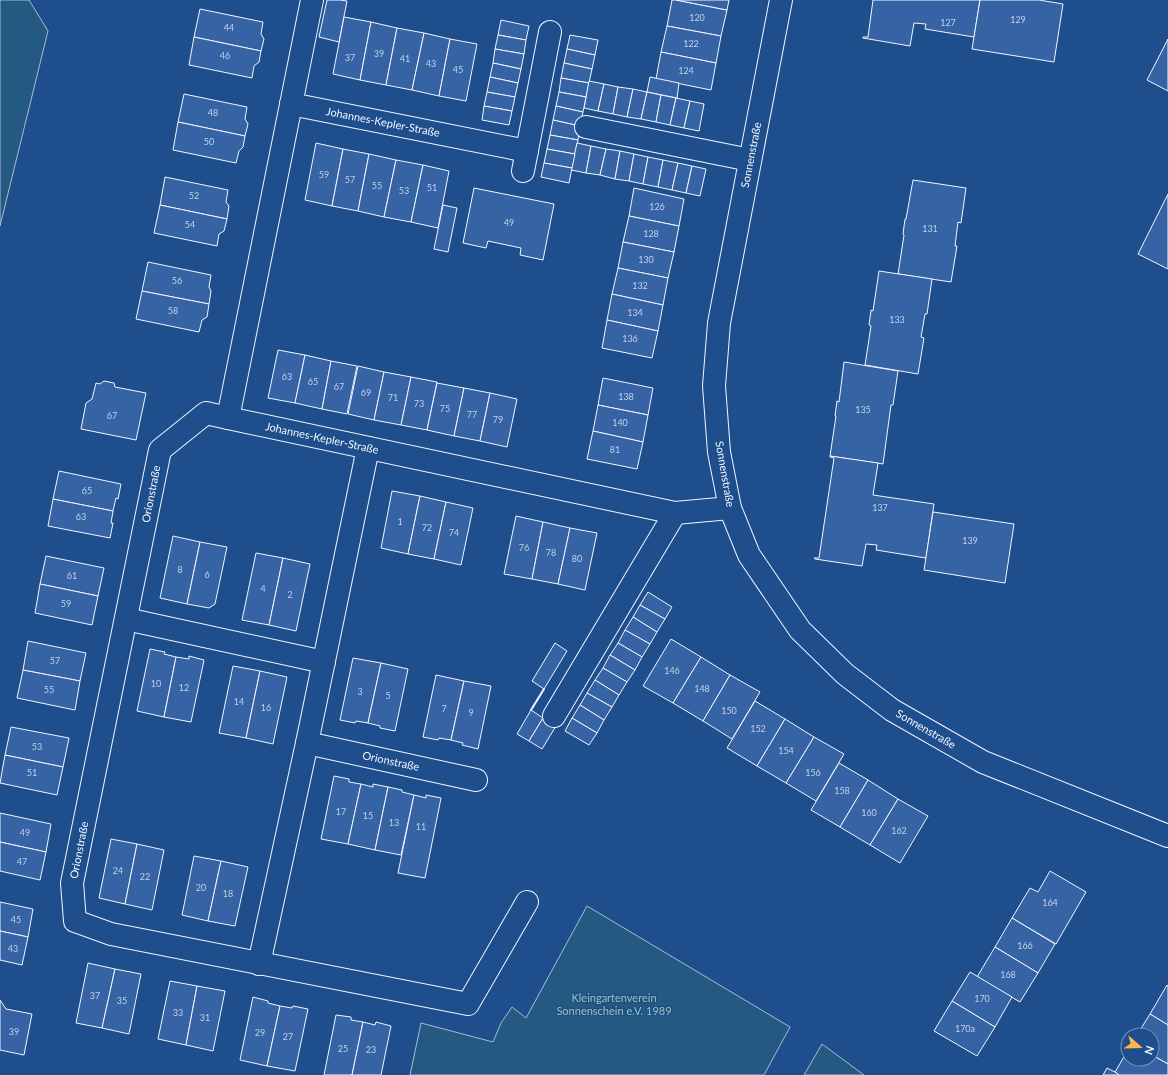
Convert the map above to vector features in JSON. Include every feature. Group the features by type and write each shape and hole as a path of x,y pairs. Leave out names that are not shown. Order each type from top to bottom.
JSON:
{"street":[{"path":"228,418 312,0"},
{"name":"Sonnenstraße","path":"781,0 719,323 714,386 719,452 730,508 749,555 800,630 845,674 892,710 982,762 1168,836"},
{"name":"Johannes-Kepler-Straße","path":"291,104 475,140 525,161 550,32"},
{"path":"586,127 750,160"},
{"name":"Orionstraße","path":"228,418 206,413 160,450 72,883 75,921 111,934 468,1004 527,902"},
{"name":"Johannes-Kepler-Straße","path":"228,418 675,513 730,508"},
{"path":"259,964 307,743 368,448"},
{"path":"554,716 675,513"},
{"path":"126,619 324,662"},
{"name":"Orionstraße","path":"307,743 476,780"}],"green space":[{"path":"0,0 29,0 48,31 0,226"},
{"name":"Kleingartenverein Sonnenschein e.V. 1989","path":"587,906 790,1027 764,1075 410,1075 421,1023 493,1042 501,1023 512,1007 526,1018"},
{"path":"822,1044 864,1075 804,1075"}],"building":[{"path":"327,0 347,1 339,42 319,37"},
{"path":"672,0 727,10 721,36 667,26"},
{"path":"676,0 729,0 727,10"},
{"path":"873,0 980,0 974,37 925,29 926,24 914,23 910,46 863,38 868,37"},
{"path":"980,0 1039,0 1063,4 1054,62 972,49"},
{"path":"200,9 263,22 261,34 264,39 261,51 194,37"},
{"path":"344,17 371,22 360,80 333,74"},
{"path":"501,20 529,26 526,40 498,35"},
{"path":"371,22 397,28 386,85 360,80"},
{"path":"667,26 721,36 716,63 661,52"},
{"path":"397,28 424,33 412,90 386,85"},
{"path":"424,33 450,39 439,96 412,90"},
{"path":"498,35 526,40 524,54 495,49"},
{"path":"570,35 598,40 595,55 567,49"},
{"path":"194,37 261,51 259,62 254,66 252,78 189,65"},
{"path":"450,39 477,44 466,101 439,96"},
{"path":"1168,39 1168,91 1147,80"},
{"path":"495,49 524,54 521,69 493,63"},
{"path":"567,49 595,55 592,69 564,63"},
{"path":"661,52 716,63 711,90 656,79"},
{"path":"493,63 521,69 518,83 490,77"},
{"path":"564,63 592,69 589,83 561,78"},
{"path":"490,77 518,83 515,97 487,92"},
{"path":"650,77 679,83 677,98 647,92"},
{"path":"561,78 589,83 586,97 559,92"},
{"path":"589,81 604,84 598,111 584,108"},
{"path":"604,84 618,87 613,114 598,111"},
{"path":"618,87 633,89 627,117 613,114"},
{"path":"633,89 647,92 641,119 627,117"},
{"path":"487,92 515,97 512,111 484,106"},
{"path":"559,92 586,97 583,112 556,106"},
{"path":"647,92 661,95 656,122 641,119"},
{"path":"184,94 247,107 245,119 248,124 245,136 178,122"},
{"path":"661,95 676,98 670,125 656,122"},
{"path":"676,98 690,101 684,128 670,125"},
{"path":"690,101 704,104 699,131 684,128"},
{"path":"484,106 512,111 509,125 482,120"},
{"path":"556,106 583,112 580,126 553,120"},
{"path":"553,120 580,126 578,140 550,135"},
{"path":"178,122 245,136 243,147 239,151 236,163 173,150"},
{"path":"550,135 578,140 575,154 547,149"},
{"path":"316,143 343,149 332,206 305,200"},
{"path":"577,143 591,146 586,173 571,170"},
{"path":"591,146 606,149 600,175 586,173"},
{"path":"343,149 369,154 358,211 332,206"},
{"path":"547,149 575,154 572,168 544,163"},
{"path":"606,149 620,151 615,179 600,175"},
{"path":"620,151 634,154 629,181 615,179"},
{"path":"369,154 396,160 384,217 358,211"},
{"path":"634,154 648,157 643,184 629,181"},
{"path":"648,157 663,160 658,187 643,184"},
{"path":"396,160 423,165 411,222 384,217"},
{"path":"663,160 678,163 672,190 658,187"},
{"path":"544,163 572,168 569,183 541,177"},
{"path":"678,163 692,166 686,193 672,190"},
{"path":"423,165 449,171 438,228 411,222"},
{"path":"692,166 706,169 700,196 686,193"},
{"path":"165,177 228,190 226,202 229,206 227,219 160,205"},
{"path":"913,180 966,188 961,223 958,222 955,246 957,246 951,282 898,274 905,219"},
{"path":"474,188 554,204 543,260 520,255 521,248 488,241 486,248 463,243"},
{"path":"634,188 684,199 679,226 629,216"},
{"path":"1168,194 1168,269 1138,254"},
{"path":"160,205 227,219 224,231 219,234 217,246 154,233"},
{"path":"443,205 457,208 448,252 434,249"},
{"path":"629,216 679,226 674,252 623,242"},
{"path":"623,242 674,252 668,278 618,268"},
{"path":"148,262 211,275 209,304 142,291"},
{"path":"618,268 668,278 663,305 612,294"},
{"path":"879,271 932,279 927,314 925,314 921,337 924,338 918,374 865,365 871,326 869,325 871,310 873,311"},
{"path":"142,291 209,304 207,317 202,320 199,332 136,319"},
{"path":"612,294 663,305 658,331 607,320"},
{"path":"607,320 658,331 652,358 602,348"},
{"path":"278,350 305,355 295,403 268,398"},
{"path":"305,355 331,361 322,409 295,403"},
{"path":"331,361 357,366 347,414 322,409"},
{"path":"844,362 898,371 893,405 891,405 883,464 830,456"},
{"path":"358,366 384,372 374,420 348,414"},
{"path":"384,372 411,377 401,425 374,420"},
{"path":"411,377 437,382 427,430 401,425"},
{"path":"603,378 653,388 648,415 598,405"},
{"path":"104,381 114,383 115,387 146,393 136,440 81,429 86,403 92,399 96,383 100,384"},
{"path":"437,383 464,388 454,436 427,430"},
{"path":"464,388 490,393 480,441 454,436"},
{"path":"490,393 517,399 507,447 480,441"},
{"path":"598,405 648,415 643,442 593,431"},
{"path":"593,431 643,442 637,469 587,459"},
{"path":"830,456 878,463 873,495 934,504 926,558 876,550 877,545 866,544 862,566 814,558 819,558 834,458"},
{"path":"59,471 121,484 118,499 116,498 113,511 53,499"},
{"path":"392,491 420,496 408,554 381,548"},
{"path":"420,496 446,502 434,559 408,554"},
{"path":"53,499 113,511 111,523 113,523 110,538 48,526"},
{"path":"446,502 473,508 461,565 434,559"},
{"path":"933,512 1014,524 1005,583 924,570"},
{"path":"516,516 543,522 532,579 504,574"},
{"path":"543,522 570,528 558,584 532,579"},
{"path":"570,528 597,533 585,590 558,584"},
{"path":"173,536 200,542 187,604 160,598"},
{"path":"200,542 227,547 215,604 209,608 187,604"},
{"path":"256,553 283,558 269,625 242,620"},
{"path":"46,556 104,568 98,596 40,584"},
{"path":"283,558 310,564 296,631 269,625"},
{"path":"40,584 98,596 92,625 35,613"},
{"path":"648,592 672,607 665,619 640,605"},
{"path":"640,605 665,619 657,632 633,617"},
{"path":"633,617 657,632 650,644 625,630"},
{"path":"625,630 650,644 642,657 618,643"},
{"path":"671,639 701,657 673,703 643,686"},
{"path":"28,641 86,653 80,681 23,670"},
{"path":"555,643 567,651 544,689 532,681"},
{"path":"618,643 642,657 635,670 610,655"},
{"path":"150,649 165,652 164,654 176,657 164,717 137,711"},
{"path":"610,655 635,670 627,682 603,668"},
{"path":"189,656 204,660 191,722 164,717 176,657 189,659"},
{"path":"701,657 730,675 703,721 673,703"},
{"path":"353,658 381,663 368,723 356,721 355,723 340,720"},
{"path":"381,663 408,669 395,731 380,728 380,726 368,723"},
{"path":"233,666 260,671 246,738 219,733"},
{"path":"603,668 627,682 619,695 595,680"},
{"path":"23,670 80,681 75,710 17,698"},
{"path":"260,671 287,677 273,744 246,738"},
{"path":"436,675 464,681 451,740 439,738 438,740 423,737"},
{"path":"730,675 760,692 732,739 703,721"},
{"path":"595,680 619,695 612,707 587,693"},
{"path":"464,681 491,686 478,749 462,745 463,743 451,740"},
{"path":"587,693 612,707 604,720 580,705"},
{"path":"755,701 785,719 757,766 727,748"},
{"path":"580,705 604,720 597,733 572,718"},
{"path":"531,710 543,718 529,741 517,734"},
{"path":"543,718 556,726 542,749 529,741"},
{"path":"572,718 597,733 589,745 565,731"},
{"path":"785,719 814,737 786,783 757,766"},
{"path":"11,727 69,738 63,767 5,755"},
{"path":"814,737 844,754 816,801 786,783"},
{"path":"5,755 63,767 57,795 0,783"},
{"path":"839,763 868,780 840,827 811,810"},
{"path":"334,776 349,779 349,782 361,784 348,844 321,839"},
{"path":"868,780 898,799 870,845 840,827"},
{"path":"361,784 373,787 373,784 388,787 375,850 348,844"},
{"path":"388,787 402,790 402,792 414,795 401,855 375,850"},
{"path":"414,795 426,798 426,795 441,798 425,878 398,873"},
{"path":"898,799 928,816 900,863 870,845"},
{"path":"0,813 51,824 46,852 0,842"},
{"path":"111,839 137,844 125,904 99,898"},
{"path":"0,842 46,852 40,880 0,871"},
{"path":"137,844 164,850 152,910 125,904"},
{"path":"194,856 221,861 208,921 182,915"},
{"path":"221,861 248,867 235,926 208,921"},
{"path":"1050,871 1086,892 1056,944 1012,918 1030,888 1038,892"},
{"path":"0,902 33,909 28,937 0,931"},
{"path":"1012,918 1055,944 1038,973 995,947"},
{"path":"0,931 28,937 22,965 0,960"},
{"path":"995,947 1038,973 1020,1002 977,977"},
{"path":"88,963 115,969 102,1028 76,1023"},
{"path":"115,969 141,974 129,1034 102,1028"},
{"path":"970,972 1012,997 995,1027 952,1001"},
{"path":"170,981 197,986 186,1045 158,1039"},
{"path":"1167,985 1168,986 1168,1025 1150,1014"},
{"path":"197,986 225,991 213,1051 186,1045"},
{"path":"253,997 280,1006 267,1066 240,1060"},
{"path":"0,1000 6,1009 32,1014 24,1055 0,1050"},
{"path":"952,1001 995,1027 977,1056 934,1031"},
{"path":"280,1006 292,1008 293,1006 308,1009 295,1071 267,1066"},
{"path":"1150,1014 1168,1025 1168,1064 1160,1060 1160,1027 1142,1027"},
{"path":"336,1015 351,1017 351,1020 363,1022 352,1075 324,1075"},
{"path":"363,1022 375,1025 376,1022 391,1026 381,1075 352,1075"},
{"path":"1160,1060 1168,1064 1168,1075 1119,1075 1115,1072 1120,1064 1120,1067 1160,1067"},
{"path":"1107,1068 1115,1072 1119,1075 1103,1075"}],"wall":[{"path":"531,710 544,689"}]}
